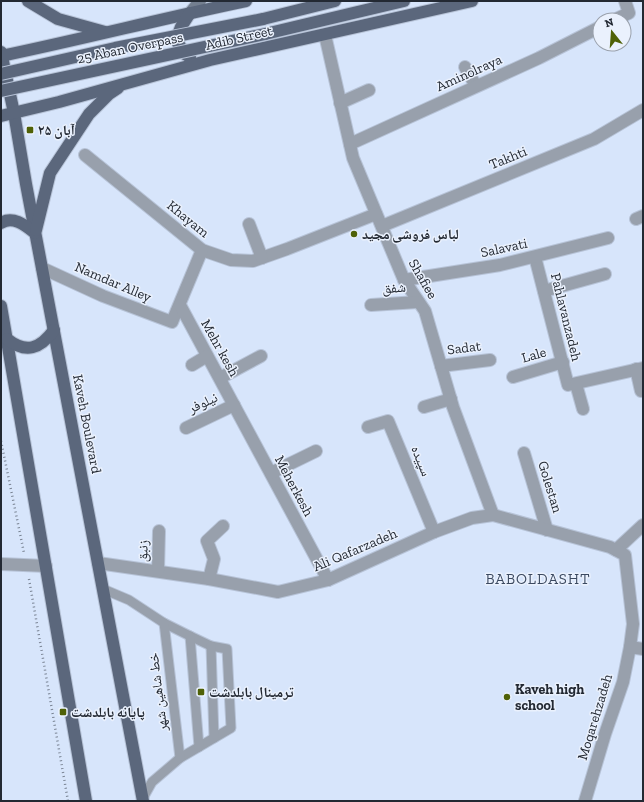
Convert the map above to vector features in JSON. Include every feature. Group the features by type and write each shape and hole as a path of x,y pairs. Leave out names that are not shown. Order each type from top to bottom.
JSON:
{"main road":[{"path":"28,1 58,19 110,33"},
{"path":"1,55 110,33 246,1"},
{"name":"25 Aban Overpass","path":"1,74 115,48 263,19 335,1"},
{"name":"25 Aban Overpass","path":"1,91 265,34 404,1"},
{"name":"Adib Street","path":"1,116 210,60 472,1"},
{"path":"190,13 181,27 176,40 184,54 193,59 210,60"},
{"name":"Kaveh Boulevard","path":"1,55 14,113 35,233 143,800"},
{"path":"1,223 4,221 19,221 35,233 50,173 89,114 109,94 123,84"},
{"path":"1,306 86,801"},
{"path":"7,339 22,348 32,347 42,344 54,330"}],"street":[{"path":"190,13 200,1"},
{"path":"626,1 628,12"},
{"name":"Aminolraya","path":"350,144 539,58 592,31"},
{"name":"Shafiee","path":"325,35 353,158 404,280 425,311 451,399 493,515"},
{"path":"465,66 476,86"},
{"path":"340,103 369,90"},
{"name":"Takhti","path":"382,226 594,139 643,110"},
{"name":"Khayam","path":"85,155 202,250 231,260 253,261 287,250 376,214"},
{"path":"249,224 262,258"},
{"name":"Salavati","path":"404,280 500,265 608,238"},
{"path":"180,305 202,250"},
{"name":"Pahlavanzadeh","path":"535,257 563,362 583,409"},
{"name":"Namdar Alley","path":"42,268 103,296 172,322 180,305"},
{"path":"544,291 605,274"},
{"name":"شفق","path":"371,305 418,302"},
{"name":"Mehr kesh","path":"180,305 234,405"},
{"path":"192,365 207,356"},
{"path":"220,378 261,356"},
{"name":"Sadat","path":"441,366 490,360"},
{"name":"Lale","path":"513,377 563,362"},
{"path":"572,385 639,368 641,391"},
{"path":"424,407 451,399"},
{"name":"نیلوفر","path":"186,428 234,405"},
{"name":"Meherkesh","path":"234,405 328,580"},
{"name":"سپیده","path":"368,427 388,421 434,532"},
{"path":"271,473 316,451"},
{"name":"Golestan","path":"524,452 547,530"},
{"name":"Ali Qafarzadeh","path":"98,563 209,579 278,592 328,580 434,532 472,518 493,515 610,547 616,550"},
{"path":"616,550 643,525"},
{"path":"209,579 214,559 207,541 223,526"},
{"name":"زنبق","path":"158,571 159,531"},
{"name":"Moqarehzadeh","path":"585,801 605,734 623,682 633,624 625,555 616,550"},
{"path":"1,564 46,566"},
{"path":"630,647 643,649"}],"lane":[{"path":"103,589 130,600 164,623 190,636 211,646 227,649 231,728 180,758 152,782 143,800"},
{"name":"خط شاهین شهر","path":"164,623 180,758"},
{"path":"190,636 199,747"},
{"path":"211,646 214,738"}],"path":[{"path":"1,442 27,565 68,801"}],"place":[{"name":"۲۵ آبان","path":"30,130"},
{"name":"لباس فروشی مجید","path":"354,234"},
{"name":"ترمینال بابلدشت","path":"201,692"},
{"name":"Kaveh high school","path":"507,697"},
{"name":"پایانه بابلدشت","path":"63,712"}],"district":[{"name":"BABOLDASHT","path":"538,579"}]}
